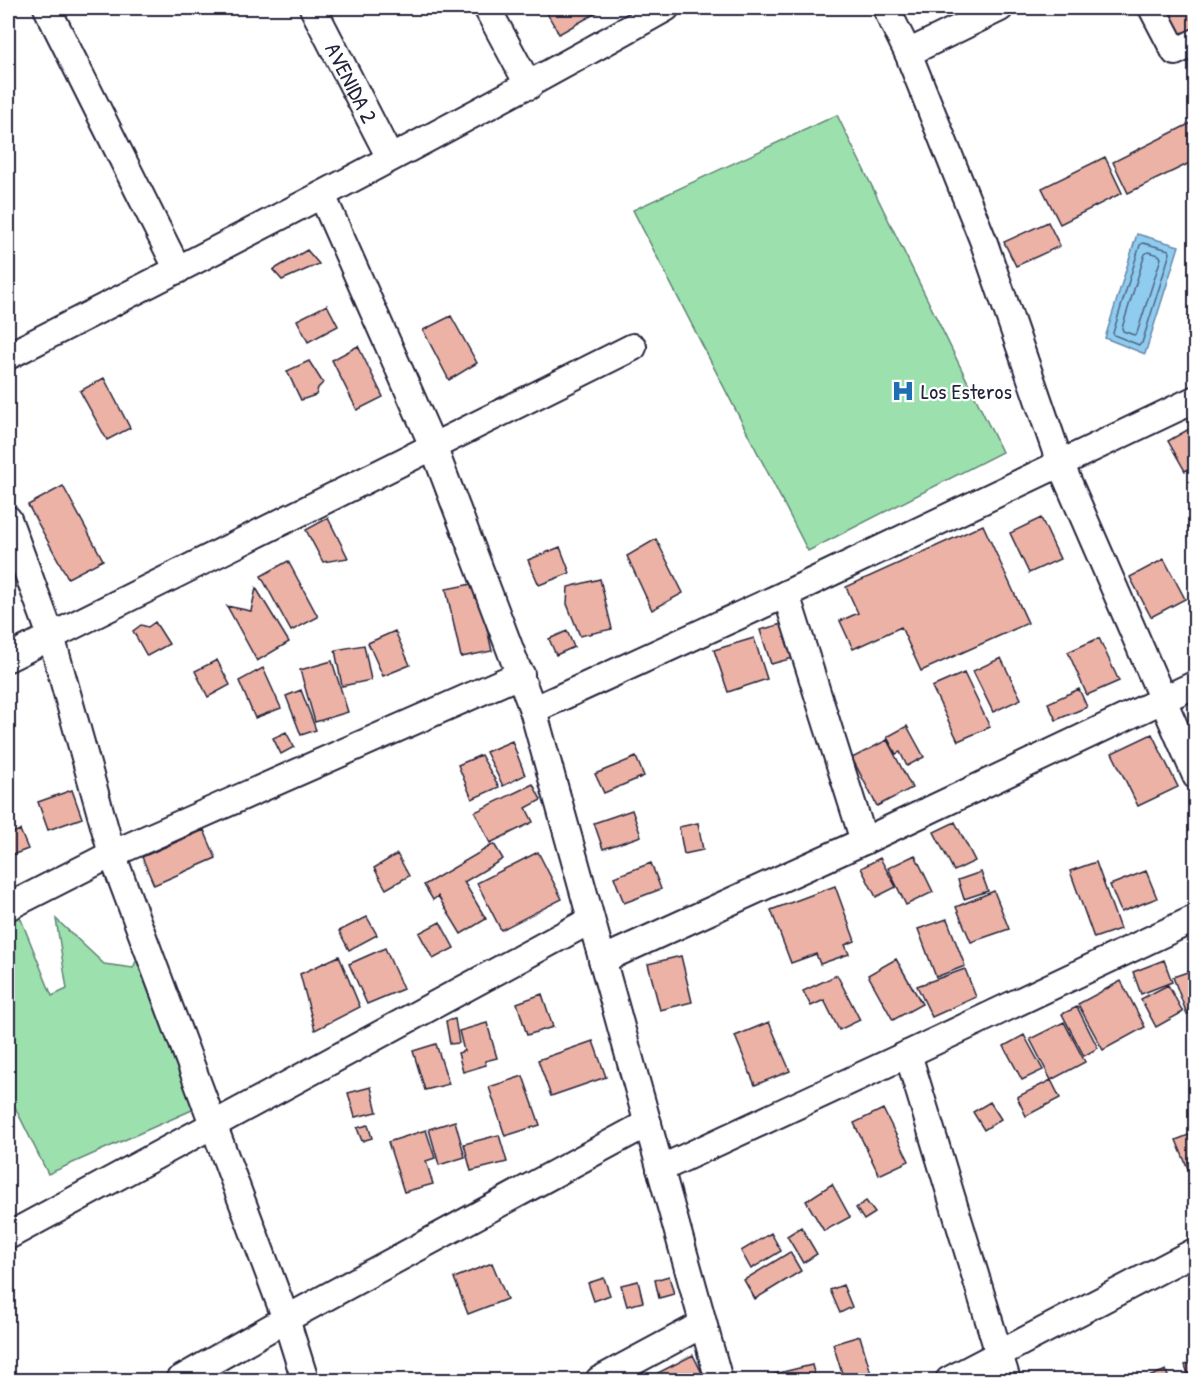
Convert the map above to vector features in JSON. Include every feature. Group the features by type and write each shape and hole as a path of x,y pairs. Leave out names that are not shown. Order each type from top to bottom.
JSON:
{"street":[{"path":"47,8 177,270"},
{"name":"AVENIDA 2","path":"313,8 390,158"},
{"path":"487,8 529,86"},
{"path":"8,356 529,86 666,8"},
{"path":"886,8 908,53 983,240 1060,463 1196,776"},
{"path":"908,53 1000,8"},
{"path":"1152,8 1175,52 1196,42"},
{"path":"321,195 433,446 521,674 533,710 719,1380"},
{"path":"8,658 633,347"},
{"path":"533,710 786,594 1196,399"},
{"path":"8,519 51,636 112,854 286,1319 305,1380"},
{"path":"786,594 864,841"},
{"path":"8,907 112,854 521,674"},
{"path":"602,960 864,841 1196,684"},
{"path":"660,1169 1196,918"},
{"path":"8,1236 591,920"},
{"path":"908,1054 1007,1380"},
{"path":"179,1380 286,1319 648,1123"},
{"path":"949,1380 1196,1251"},
{"path":"599,1380 703,1324"}],"green space":[{"path":"837,115 1002,452 808,551 633,210"},
{"path":"16,907 52,996 67,989 56,919 104,964 133,968 141,950 201,1106 48,1174 8,1093 8,921"}],"water":[{"path":"1137,234 1179,246 1145,354 1105,338"}],"building":[{"path":"544,8 605,8 559,34"},
{"path":"1163,8 1193,8 1196,13 1196,34 1181,41"},
{"path":"1193,122 1196,127 1196,160 1128,193 1113,162"},
{"path":"1105,157 1122,193 1060,224 1042,188"},
{"path":"1048,222 1060,246 1016,266 1004,242"},
{"path":"307,250 319,264 282,280 273,270"},
{"path":"327,305 338,326 308,342 297,320"},
{"path":"451,316 477,363 449,380 423,330"},
{"path":"358,346 383,397 357,410 332,360"},
{"path":"309,361 323,383 316,395 301,400 287,371"},
{"path":"104,378 130,428 107,440 80,391"},
{"path":"1189,429 1196,441 1196,465 1185,471 1168,441"},
{"path":"63,486 103,560 68,578 28,505"},
{"path":"328,518 348,558 323,562 306,530"},
{"path":"1041,518 1060,559 1029,573 1010,533"},
{"path":"983,525 1028,623 921,671 901,627 853,649 840,621 858,613 846,587"},
{"path":"656,539 683,593 652,610 627,556"},
{"path":"560,547 570,573 539,585 528,560"},
{"path":"1164,559 1185,599 1151,617 1130,577"},
{"path":"288,561 318,617 291,631 261,576"},
{"path":"600,579 612,629 580,636 567,604 568,587"},
{"path":"477,583 492,651 461,657 446,589"},
{"path":"256,588 289,642 257,661 227,606 251,611"},
{"path":"155,622 169,644 147,656 133,631 141,625 148,627"},
{"path":"782,624 793,658 771,664 760,630"},
{"path":"395,631 410,665 383,676 368,643"},
{"path":"567,631 574,647 556,655 549,639"},
{"path":"754,638 767,679 728,692 714,650"},
{"path":"1099,638 1119,681 1087,695 1068,652"},
{"path":"364,645 371,680 342,686 335,650"},
{"path":"1001,658 1021,699 993,712 973,671"},
{"path":"217,660 230,685 208,697 195,671"},
{"path":"332,661 348,712 315,722 300,670"},
{"path":"263,668 281,708 255,718 239,681"},
{"path":"964,673 990,727 958,741 932,687"},
{"path":"1079,689 1087,707 1056,720 1048,703"},
{"path":"301,690 316,730 301,735 286,696"},
{"path":"1196,718 1196,734 1189,721"},
{"path":"907,726 924,757 907,766 900,752 896,754 887,737"},
{"path":"286,732 294,747 281,754 273,738"},
{"path":"1152,734 1178,787 1138,806 1112,753"},
{"path":"887,740 912,788 877,806 852,758"},
{"path":"512,741 525,775 503,786 486,752"},
{"path":"481,755 499,787 472,799 458,765"},
{"path":"636,757 644,776 604,793 595,774"},
{"path":"533,784 541,800 526,808 533,822 490,843 475,812"},
{"path":"72,790 82,818 48,830 38,802"},
{"path":"632,810 641,836 603,849 594,823"},
{"path":"955,822 975,861 954,871 934,832"},
{"path":"698,823 703,850 684,854 679,827"},
{"path":"20,830 28,849 12,855 8,835"},
{"path":"204,830 216,858 154,885 142,857"},
{"path":"494,844 503,859 464,882 486,919 461,934 438,896 433,900 424,885"},
{"path":"538,852 562,899 501,930 477,883"},
{"path":"397,854 409,876 386,889 374,868"},
{"path":"915,855 933,892 906,905 888,868"},
{"path":"880,858 896,887 876,897 861,868"},
{"path":"1096,862 1120,929 1094,938 1070,871"},
{"path":"651,863 661,889 624,903 614,877"},
{"path":"1146,871 1157,898 1121,912 1110,885"},
{"path":"981,872 988,891 964,899 958,880"},
{"path":"835,886 855,941 845,945 849,954 820,964 816,954 791,963 771,910"},
{"path":"994,891 1009,929 971,942 956,907"},
{"path":"367,917 377,935 349,950 339,931"},
{"path":"947,919 965,966 936,977 918,929"},
{"path":"440,922 454,948 433,959 419,933"},
{"path":"385,948 403,989 367,1004 349,964"},
{"path":"339,956 360,1007 315,1030 300,974"},
{"path":"681,956 692,1002 660,1010 648,964"},
{"path":"896,959 922,1004 893,1020 868,975"},
{"path":"1164,960 1172,982 1141,994 1133,972"},
{"path":"965,969 976,997 932,1017 917,986"},
{"path":"1196,969 1196,1011 1187,1014 1173,977"},
{"path":"837,975 860,1020 839,1030 824,1000 811,1006 803,991"},
{"path":"1121,981 1145,1027 1103,1050 1078,1004"},
{"path":"1168,985 1183,1012 1156,1027 1141,999"},
{"path":"542,994 553,1027 527,1035 517,1003"},
{"path":"1077,1007 1098,1048 1084,1056 1062,1014"},
{"path":"455,1019 459,1043 450,1044 446,1021"},
{"path":"769,1022 790,1071 755,1085 735,1036"},
{"path":"1064,1022 1085,1062 1051,1080 1030,1039"},
{"path":"487,1023 497,1058 485,1061 486,1065 463,1072 458,1053 464,1051 459,1031"},
{"path":"1024,1035 1043,1070 1022,1080 1004,1046"},
{"path":"593,1041 606,1077 551,1096 538,1060"},
{"path":"436,1044 449,1084 425,1090 413,1051"},
{"path":"523,1076 540,1125 505,1136 489,1087"},
{"path":"1051,1080 1060,1098 1026,1116 1017,1097"},
{"path":"371,1087 377,1112 355,1117 348,1093"},
{"path":"990,1102 1001,1119 984,1130 973,1112"},
{"path":"883,1109 909,1161 879,1175 854,1123"},
{"path":"455,1121 465,1157 439,1165 429,1129"},
{"path":"368,1125 372,1138 362,1141 357,1128"},
{"path":"426,1130 435,1158 426,1161 433,1184 404,1192 388,1142"},
{"path":"1196,1132 1196,1188 1176,1140"},
{"path":"499,1135 507,1162 471,1171 464,1144"},
{"path":"8,1136 12,1156 8,1157"},
{"path":"832,1184 850,1217 824,1231 806,1201"},
{"path":"866,1201 875,1213 864,1220 856,1208"},
{"path":"801,1227 817,1254 803,1263 787,1236"},
{"path":"771,1233 781,1251 751,1269 741,1251"},
{"path":"790,1252 801,1271 755,1299 744,1280"},
{"path":"492,1263 507,1299 468,1314 454,1278"},
{"path":"669,1276 674,1294 659,1298 655,1280"},
{"path":"604,1278 610,1295 594,1301 588,1283"},
{"path":"638,1281 643,1302 627,1306 621,1285"},
{"path":"843,1285 852,1307 840,1313 830,1290"},
{"path":"860,1336 873,1380 844,1380 833,1344"},
{"path":"693,1355 703,1375 693,1380 652,1380 650,1377"},
{"path":"1196,1361 1196,1380 1190,1380 1185,1365"},
{"path":"812,1365 816,1380 767,1380 766,1376"},
{"path":"1166,1370 1169,1380 1141,1380"}],"place":[{"name":"Los Esteros","path":"903,391"}]}
